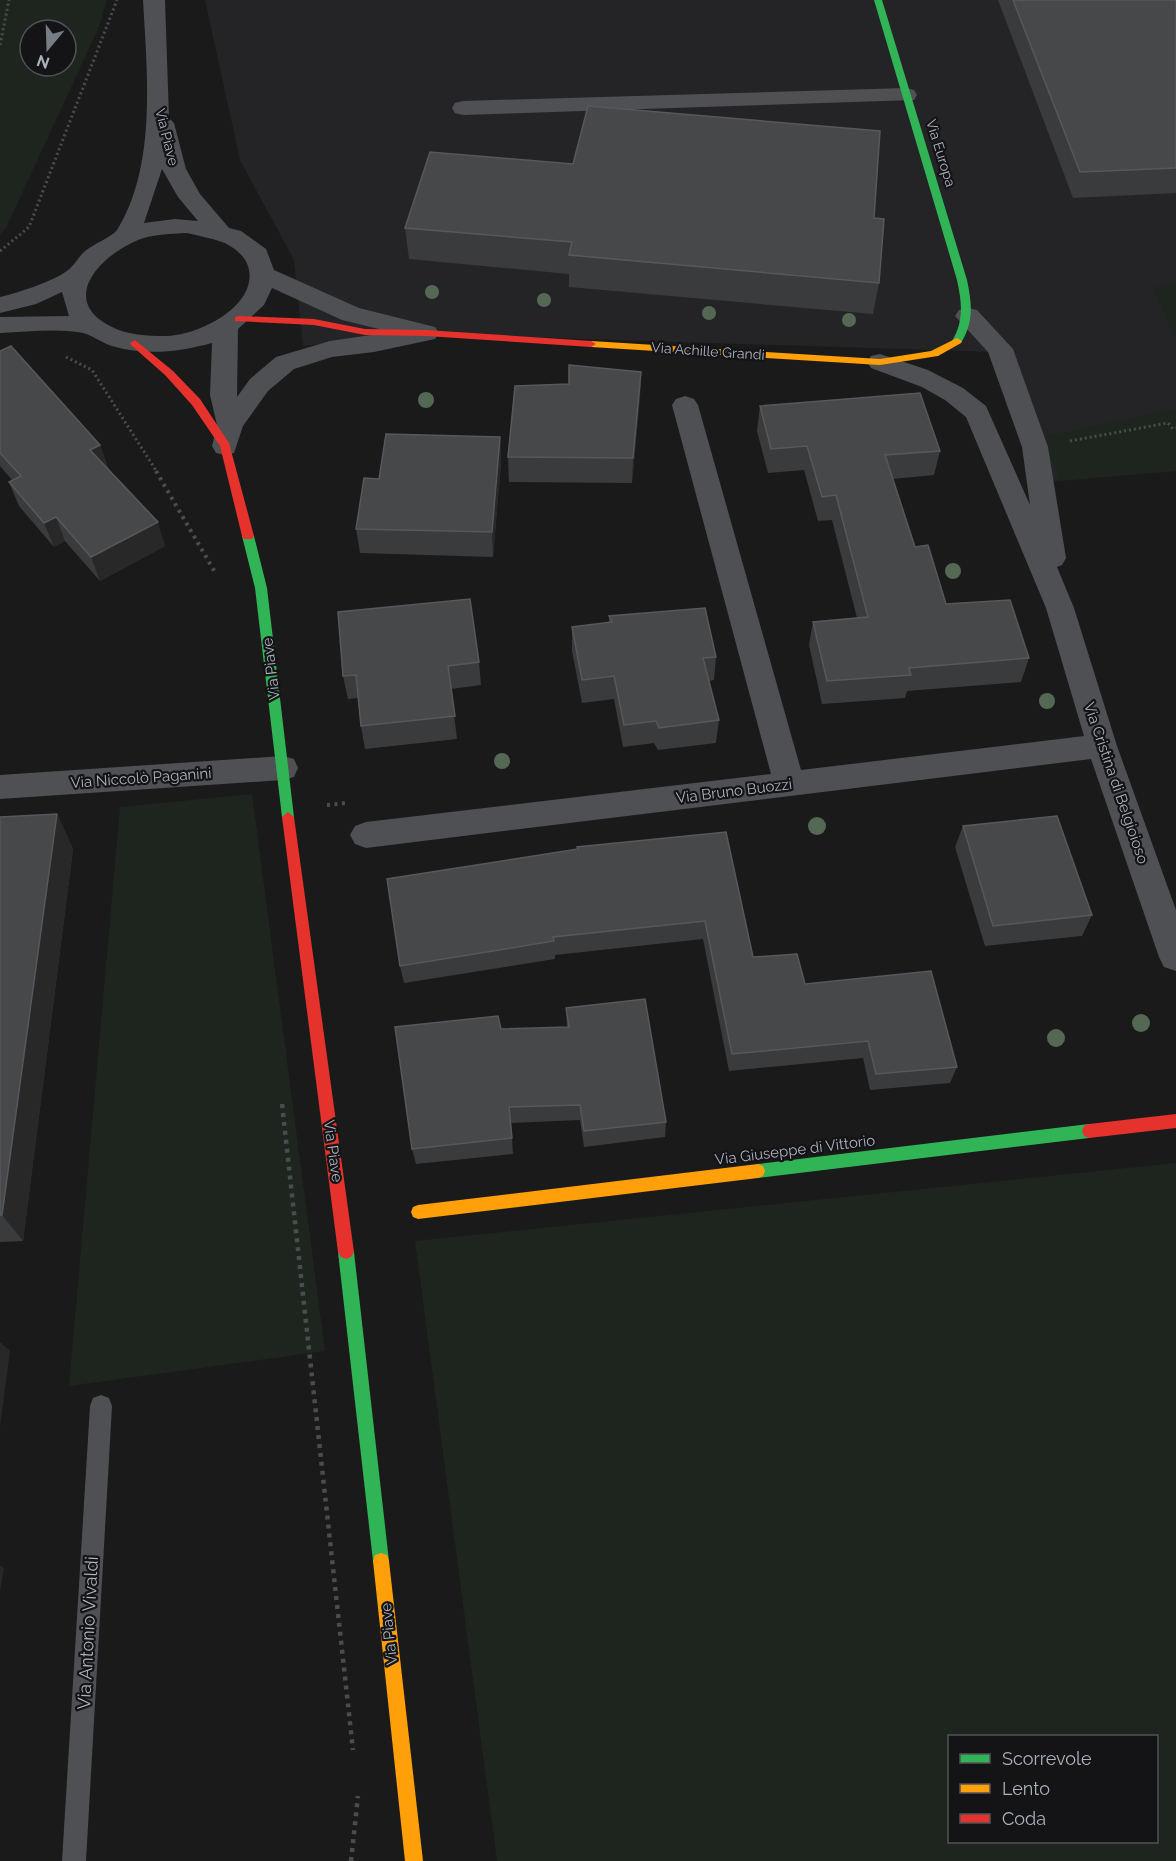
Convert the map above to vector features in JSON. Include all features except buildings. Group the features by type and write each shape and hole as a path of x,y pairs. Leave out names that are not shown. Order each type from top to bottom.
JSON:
{"street":[{"name":"Via Piave","path":"125,237 143,198 154,151 158,101 154,0"},
{"name":"Via Europa","path":"878,0 962,280 968,316"},
{"path":"463,108 906,94"},
{"name":"Via Piave","path":"158,101 174,169 190,197 219,231"},
{"name":"Via Piave","path":"79,275 97,253 125,237 141,231 169,226 219,231 248,246 258,257 264,275 257,299 232,324 194,340 177,343 135,343 118,339 91,326"},
{"path":"0,305 27,298 79,275"},
{"path":"79,275 75,297 78,308 91,326"},
{"name":"Via Achille Grandi","path":"264,275 351,314 426,333"},
{"name":"Via Achille Grandi","path":"232,324 284,319 365,332 426,333 880,362 925,358 945,350 963,336 968,316"},
{"name":"Via Cristina di Belgioioso","path":"968,316 1000,349 1031,435 1060,608"},
{"path":"0,325 54,323 91,326"},
{"path":"227,436 223,395 232,324"},
{"name":"Via Achille Grandi","path":"227,436 260,385 285,363 330,349 374,344 426,333"},
{"name":"Via Piave","path":"135,343 169,373 227,436 261,588 343,1221 414,1861"},
{"path":"925,358 990,392 1031,435"},
{"name":"Via Cristina di Belgioioso","path":"880,362 921,376 947,389 976,412 1060,608 1102,746 1176,957"},
{"path":"685,405 789,784"},
{"name":"Via Bruno Buozzi","path":"366,835 1102,746"},
{"name":"Via Niccolò Paganini","path":"0,787 283,768"},
{"name":"Via Giuseppe di Vittorio","path":"418,1212 1176,1121"}],"lane":[{"name":"Via Antonio Vivaldi","path":"74,1861 101,1406"}],"path":[{"path":"0,45 9,0"},
{"path":"0,251 29,227 117,0"},
{"path":"62,355 92,370 166,486 218,578"},
{"path":"1031,435 1168,423 1173,429 1176,428"},
{"path":"281,1096 353,1752"},
{"path":"351,1861 358,1799 357,1787"}],"shaded area":[{"path":"0,0 107,0 99,27 78,72 78,18 18,18 18,78 75,78 6,228 0,234"},
{"path":"205,0 1176,0 1176,471 1040,482 995,352 430,334 303,346 294,260 240,160"},
{"path":"1176,283 1176,340 1153,288"},
{"path":"1176,409 1176,471 1060,481 1043,437"},
{"path":"252,794 325,1351 69,1386 120,807"},
{"path":"1176,1163 1176,1861 497,1861 415,1241"}],"traffic: fast":[{"path":"878,0 962,280 967,311 965,326 957,341"},
{"path":"248,536 261,588 288,817"},
{"path":"758,1171 1089,1131"},
{"path":"346,1252 381,1561"}],"traffic: slow":[{"path":"591,344 880,362 934,354 957,341"},
{"path":"418,1212 758,1171"},
{"path":"381,1561 414,1861"}],"traffic: jam":[{"path":"239,319 314,322 365,332 426,333 591,344"},
{"path":"135,343 169,373 196,402 225,446 248,536"},
{"path":"288,817 346,1252"},
{"path":"1089,1131 1176,1121"}]}
